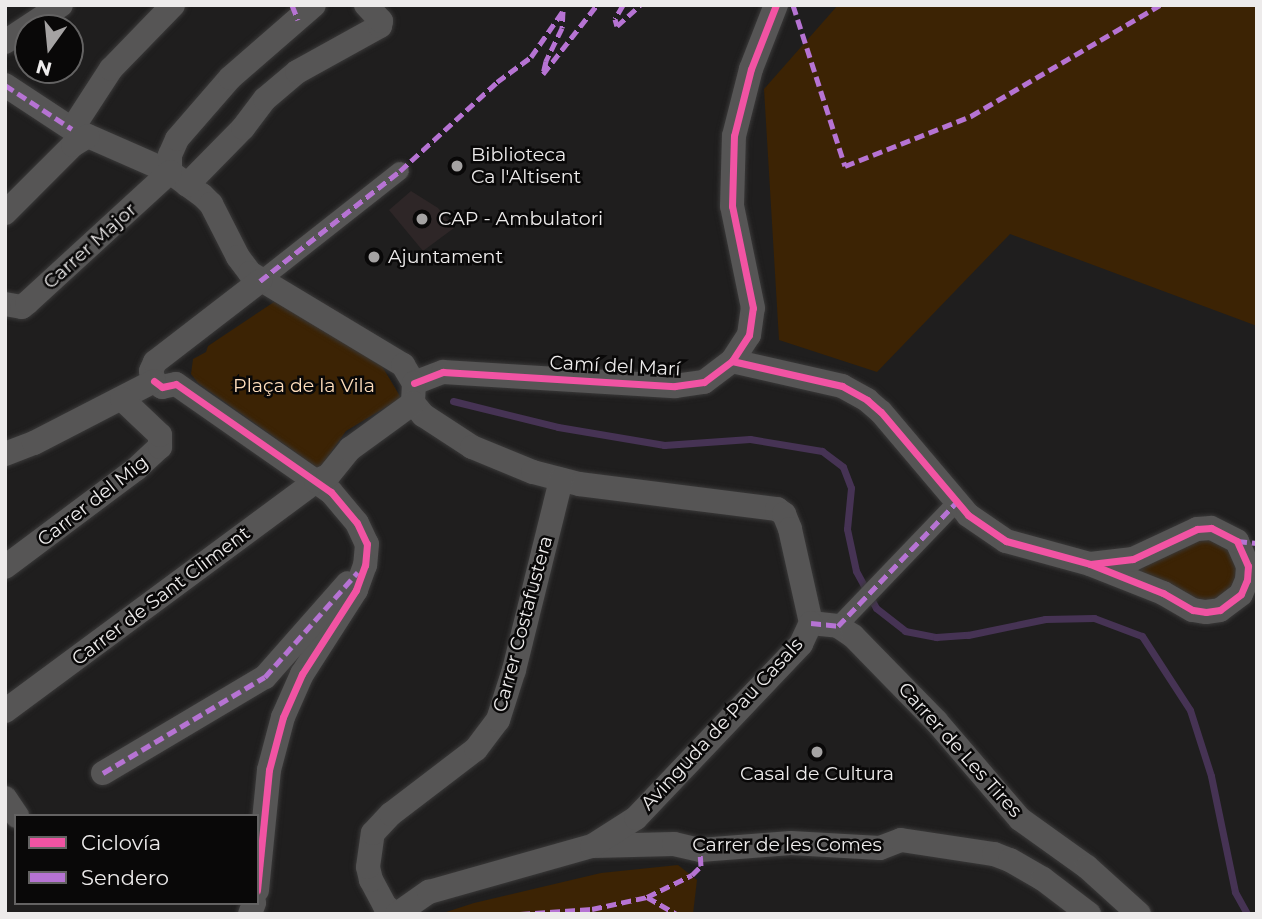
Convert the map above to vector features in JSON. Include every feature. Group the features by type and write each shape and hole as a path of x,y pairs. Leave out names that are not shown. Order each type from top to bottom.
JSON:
{"street":[{"path":"5,42 61,5"},
{"path":"5,213 73,145 111,69 173,5"},
{"path":"178,179 243,128 265,99 289,78 380,26 381,21 366,5"},
{"name":"Camí del Marí","path":"414,393 443,372 676,387 704,382 732,361 749,335 753,308 732,206 734,136 751,69 776,5"},
{"path":"178,179 170,155 177,139 230,78 302,10"},
{"path":"5,85 80,132 178,179 211,204 238,257 260,281 403,365 423,415 472,447 506,463 561,480 777,509 784,514 790,529 811,623 838,626 956,503"},
{"path":"259,870 269,770 290,695 356,590 365,565 367,544 364,534 340,500 316,481 165,382 152,366 400,171"},
{"name":"Carrer Major","path":"5,304 22,307 178,179"},
{"path":"732,361 817,379 856,393 881,412 956,503 995,536 1090,564 1163,593 1193,610 1206,612 1220,610 1241,594 1247,580 1248,566 1237,541 1211,528 1197,529 1133,559 1090,564"},
{"path":"5,454 122,399 165,382"},
{"path":"316,481 328,476 350,449 414,393"},
{"name":"Carrer del Mig","path":"5,567 136,469 160,447 160,435 122,399"},
{"name":"Carrer Costafustera","path":"396,914 385,906 371,880 368,867 373,833 391,814 476,749 498,720 514,670 561,480"},
{"name":"Carrer de Sant Climent","path":"5,711 316,481"},
{"path":"103,773 265,677 365,565"},
{"name":"Avinguda de Pau Casals","path":"396,914 429,892 592,846 636,818 801,644 811,623"},
{"name":"Carrer de Les Tires","path":"838,626 853,636 936,721 1020,819 1087,867 1139,914"},
{"name":"Carrer de les Comes","path":"659,794 657,819 661,830 674,844"},
{"path":"5,797 16,814"},
{"name":"Carrer de les Comes","path":"592,846 674,844 700,850 791,843 880,848 901,840 994,854 1027,868 1089,914"}],"shaded area":[{"name":"CAP - Ambulatori","path":"411,191 438,208 454,228 423,251 389,210"}],"green space":[{"path":"838,5 1257,5 1257,326 1010,234 877,372 779,340 764,89"},
{"name":"Plaça de la Vila","path":"277,300 382,366 401,398 346,431 319,469 198,383 191,374 193,359 206,352 208,346"},
{"path":"1199,535 1230,546 1239,576 1228,594 1208,603 1132,573"},
{"path":"678,865 697,880 693,914 443,913 601,873"}],"waterway":[{"path":"453,401 558,427 664,445 750,439 822,451 843,467 851,488 847,529 856,571 876,608 905,631 936,637 968,635 1045,619 1094,618 1142,636 1190,710 1211,776 1235,892 1247,914"}],"marked path":[{"path":"292,5 298,20"},
{"path":"260,281 400,171 497,82 531,57 563,11 562,28 546,61 543,74 597,5"},
{"path":"623,5 615,19 617,26 640,5"},
{"path":"793,5 845,166 971,116 1160,5"},
{"path":"5,85 72,129"},
{"path":"811,623 838,626 956,503"},
{"path":"1237,541 1257,543"},
{"path":"103,773 265,677 358,572"},
{"path":"520,914 592,909 647,897 692,875 701,866 700,850"},
{"path":"647,897 677,914"}],"cycle path":[{"path":"414,383 443,372 675,386 704,382 732,361 749,335 753,308 732,206 734,136 751,69 776,5"},
{"path":"732,361 842,386 867,400 881,412 968,515 1006,541 1090,564 1163,593 1193,610 1206,612 1220,610 1241,594 1247,580 1248,566 1237,541 1211,528 1197,529 1133,559 1090,564"},
{"path":"154,381 162,387 176,384 331,492 357,523 367,544 365,565 356,590 302,674 283,717 269,770 259,870"}],"place":[{"name":"Biblioteca Ca l'Altisent","path":"457,166"},
{"name":"CAP - Ambulatori","path":"422,219"},
{"name":"Ajuntament","path":"374,257"},
{"name":"Casal de Cultura","path":"817,752"}]}
